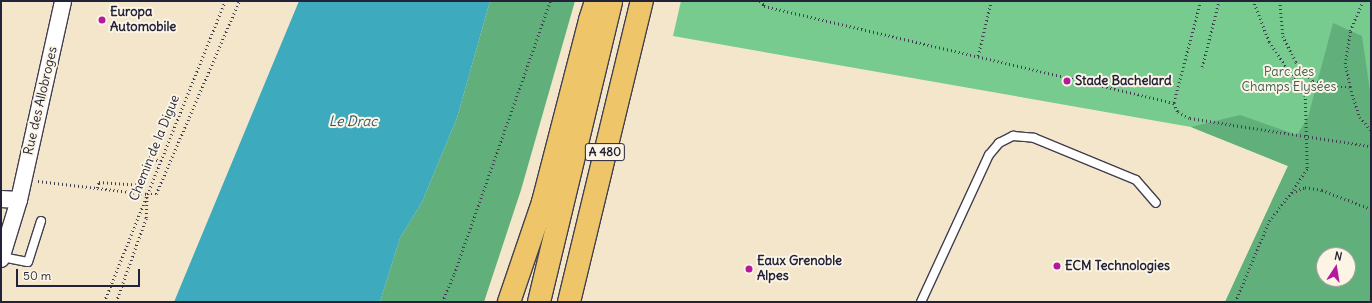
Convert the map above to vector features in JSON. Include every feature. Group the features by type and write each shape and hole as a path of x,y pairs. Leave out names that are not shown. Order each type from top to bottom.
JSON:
{"highway":[{"path":"509,302 543,202 596,1"},
{"name":"A 480","path":"539,302 611,1"},
{"name":"A 480","path":"569,302 642,1"}],"street":[{"name":"Rue des Allobroges","path":"1,258 24,180 63,1"},
{"path":"1,199 19,200"}],"lane":[{"path":"921,302 989,155 999,143 1013,136 1034,138 1136,180 1156,203"},
{"path":"1,258 28,262 42,221"}],"path":[{"name":"Chemin de la Digue","path":"104,302 225,1"},
{"path":"24,180 156,194 239,1"},
{"path":"442,302 454,274 550,1"},
{"path":"760,1 764,6 1174,103"},
{"path":"764,6 765,1"},
{"path":"978,56 991,1"},
{"path":"1201,1 1174,103 1178,112 1190,118 1371,146"},
{"path":"1202,67 1219,1"},
{"path":"1235,302 1269,221 1291,193 1307,168 1305,96 1269,42 1253,1"},
{"path":"1280,1 1283,36 1296,62 1313,81 1333,87 1350,87"},
{"path":"1363,1 1350,31 1345,64 1350,87 1360,117 1371,130"},
{"path":"97,188 98,182 138,185 149,157 160,161"},
{"path":"1291,193 1305,187 1322,190 1371,209"},
{"path":"116,302 146,218 147,194"}],"green space":[{"path":"490,1 575,1 521,190 484,302 380,302 400,238 422,202 457,118"},
{"name":"Parc des Champs Elysées","path":"681,1 1371,1 1371,302 1225,302 1288,166 1191,127 673,36"},
{"path":"1333,23 1362,36 1371,98 1371,302 1225,302 1288,166 1191,127 1240,115 1297,135 1308,117"}],"water":[{"name":"Le Drac","path":"299,1 490,1 457,118 422,202 400,238 380,302 174,302"}],"place":[{"name":"Europa Automobile","path":"102,20"},
{"name":"Stade Bachelard","path":"1067,81"},
{"name":"ECM Technologies","path":"1057,266"},
{"name":"Eaux Grenoble Alpes","path":"749,269"}]}
